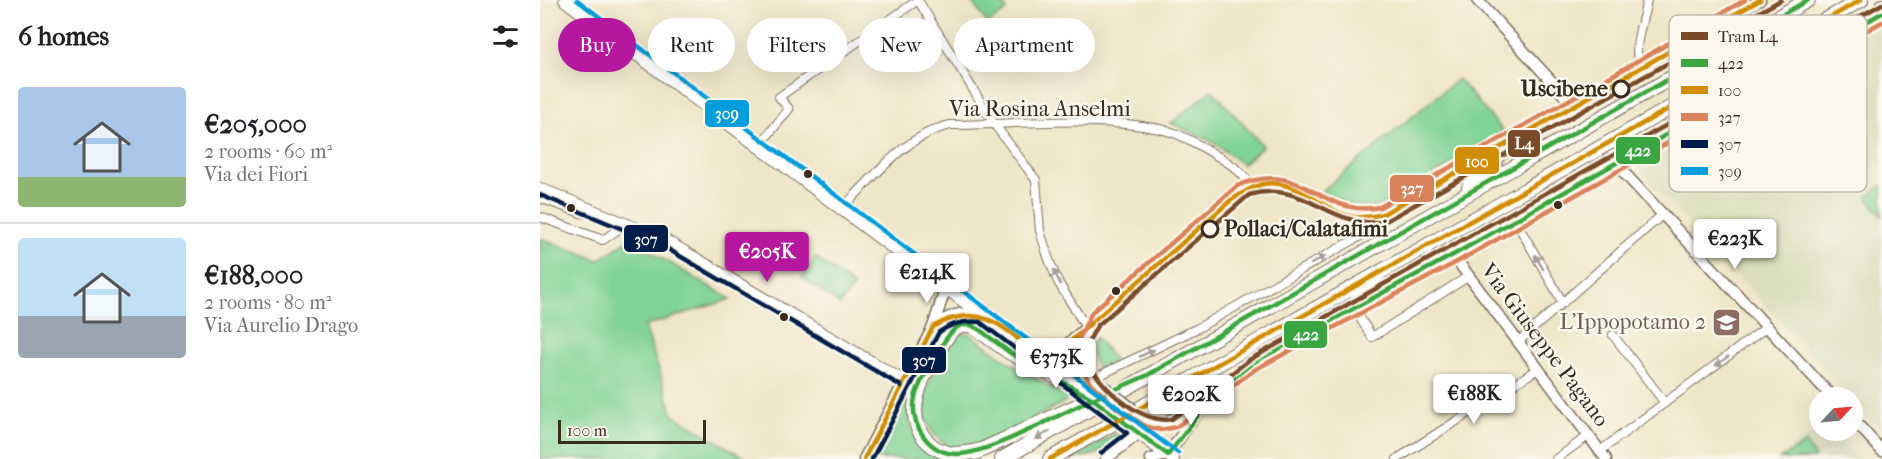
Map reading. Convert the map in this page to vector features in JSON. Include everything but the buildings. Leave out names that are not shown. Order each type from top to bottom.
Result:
[{"type":"main road","points":[[564,0],[1171,457]]},
{"type":"main road","points":[[1782,15],[1808,0]]},
{"type":"main road","points":[[1834,15],[1861,0]]},
{"type":"main road","points":[[1002,459],[1669,79]]},
{"type":"main road","points":[[1050,459],[1123,423],[1343,292],[1669,108]]},
{"type":"main road","points":[[1460,198],[1508,145]]},
{"type":"main road","points":[[1343,292],[1405,282]]},
{"type":"main road","points":[[981,450],[964,454],[949,454],[934,448],[923,437],[916,424],[914,408],[916,393],[952,330],[971,325],[1009,352],[1084,392]]},
{"type":"main road","points":[[964,459],[1148,375]]},
{"type":"street","points":[[759,146],[789,109],[780,97],[918,0],[995,125],[1036,180],[1040,231],[1048,257],[1058,282],[1086,327]]},
{"type":"street","points":[[1477,0],[1575,107]]},
{"type":"street","points":[[1641,69],[1637,60],[1636,47],[1647,0]]},
{"type":"street","points":[[1734,15],[1760,0]]},
{"type":"street","points":[[1046,363],[1230,201],[1251,187],[1268,183],[1280,185],[1306,194],[1342,214],[1366,217],[1392,209],[1669,53]]},
{"type":"street","name":"Via Rosina Anselmi","points":[[841,209],[916,137],[950,124],[1111,123],[1162,129],[1181,136],[1225,160],[1246,177],[1251,187]]},
{"type":"street","points":[[1097,318],[1084,347],[1086,361],[1097,380],[1142,416],[1161,422],[1172,420],[1230,378],[1353,307],[1405,282],[1669,133]]},
{"type":"street","points":[[1616,163],[1823,387]]},
{"type":"street","points":[[540,187],[664,238],[905,380]]},
{"type":"street","points":[[540,198],[581,213],[613,218]]},
{"type":"street","points":[[1518,342],[1663,214]]},
{"type":"street","points":[[540,217],[603,240],[626,224]]},
{"type":"street","points":[[1097,380],[1198,328],[1364,234],[1366,217]]},
{"type":"street","points":[[1515,220],[1563,303]]},
{"type":"street","name":"Via Giuseppe Pagano","points":[[1453,255],[1603,455]]},
{"type":"street","points":[[1353,307],[1372,337],[1469,276]]},
{"type":"street","points":[[864,459],[933,327],[943,296],[941,282]]},
{"type":"street","points":[[933,327],[954,315],[965,312],[983,315]]},
{"type":"street","points":[[1603,455],[1665,403],[1768,326]]},
{"type":"street","points":[[1613,335],[1665,403]]},
{"type":"street","points":[[1397,459],[1538,369]]},
{"type":"street","points":[[1151,459],[1171,457],[1200,409],[1230,378]]},
{"type":"street","points":[[1863,430],[1882,451]]},
{"type":"street","points":[[1106,459],[1139,433]]},
{"type":"street","points":[[1556,459],[1588,436]]},
{"type":"shaded area","points":[[1882,23],[1882,431],[1863,411],[1863,387],[1841,387],[1632,162],[1669,142],[1669,192],[1867,192],[1867,31]]},
{"type":"shaded area","points":[[1809,435],[1809,441],[1842,441],[1856,459],[1777,459]]},
{"type":"green space","points":[[970,0],[1000,0],[1007,10],[996,18],[984,18]]},
{"type":"green space","points":[[1458,79],[1505,133],[1380,206],[1364,207],[1350,204],[1322,191]]},
{"type":"green space","points":[[1212,90],[1263,146],[1243,164],[1212,142],[1171,123]]},
{"type":"green space","points":[[1882,185],[1882,216],[1867,197]]},
{"type":"green space","points":[[540,238],[599,260],[629,239],[731,299],[645,326],[673,415],[747,459],[540,459]]},
{"type":"green space","points":[[816,258],[854,286],[840,305],[802,277]]},
{"type":"green space","points":[[960,333],[970,334],[1012,364],[1070,399],[971,448],[953,448],[945,444],[929,426],[923,401],[943,354]]},
{"type":"green space","points":[[1096,337],[1115,361],[1098,369],[1092,353]]},
{"type":"green space","points":[[1078,345],[1078,357],[1084,374],[1065,358]]},
{"type":"green space","points":[[909,390],[908,412],[913,431],[925,447],[944,459],[875,459]]},
{"type":"green space","points":[[1117,433],[1120,437],[1111,447],[1091,455],[1071,459]]},
{"type":"green space","points":[[1806,443],[1815,458],[1780,459]]},
{"type":"tram line","name":"L4","points":[[1754,15],[1781,0]]},
{"type":"tram line","name":"L4","points":[[1862,15],[1882,4]]},
{"type":"tram line","name":"L4","points":[[1669,63],[1384,222],[1364,222],[1346,218],[1286,193],[1269,192],[1249,195],[1097,326],[1085,348],[1088,360],[1105,386],[1131,408],[1159,419],[1172,419],[1249,360],[1669,124]]},
{"type":"transit line","name":"309","points":[[577,0],[1178,453]]},
{"type":"transit line","name":"327","points":[[1719,15],[1745,0]]},
{"type":"transit line","name":"100","points":[[1734,15],[1760,0]]},
{"type":"transit line","name":"422","points":[[1782,15],[1808,0]]},
{"type":"transit line","name":"100","points":[[1834,15],[1861,0]]},
{"type":"transit line","name":"422","points":[[1867,21],[1882,13]]},
{"type":"transit line","name":"327","points":[[1867,30],[1882,22]]},
{"type":"transit line","name":"327","points":[[1669,43],[1380,207],[1359,208],[1341,205],[1296,183],[1279,179],[1260,179],[1237,186],[1092,312],[1080,336],[1077,357],[1089,382],[1118,409],[1147,427],[1161,430],[1176,427],[1256,369],[1457,262],[1669,142]]},
{"type":"transit line","name":"100","points":[[864,459],[933,327],[951,319],[967,316],[981,317],[1007,330],[1046,363],[1230,201],[1250,189],[1263,184],[1275,183],[1298,190],[1344,214],[1355,217],[1383,214],[1669,52]]},
{"type":"transit line","name":"422","points":[[1093,399],[1148,375],[1669,79]]},
{"type":"transit line","name":"100","points":[[1050,459],[1669,109]]},
{"type":"transit line","name":"422","points":[[1093,399],[1168,455],[1215,393],[1252,363],[1453,255],[1669,133]]},
{"type":"transit line","name":"307","points":[[540,195],[661,245],[901,386]]},
{"type":"transit line","name":"307","points":[[872,459],[939,332],[953,324],[969,321],[980,322],[1127,433],[1101,453]]},
{"type":"transit line","name":"422","points":[[961,325],[971,325],[980,330],[1009,352],[1093,399],[1026,432],[988,447],[958,454],[938,449],[923,436],[918,427],[915,418],[915,397],[921,381],[949,335],[961,325]]},
{"type":"place","name":"Uscibene","points":[[1621,89]]},
{"type":"place","name":"Pollaci/Calatafimi","points":[[1210,229]]},
{"type":"place","name":"L'Ippopotamo 2","points":[[1727,322]]}]
